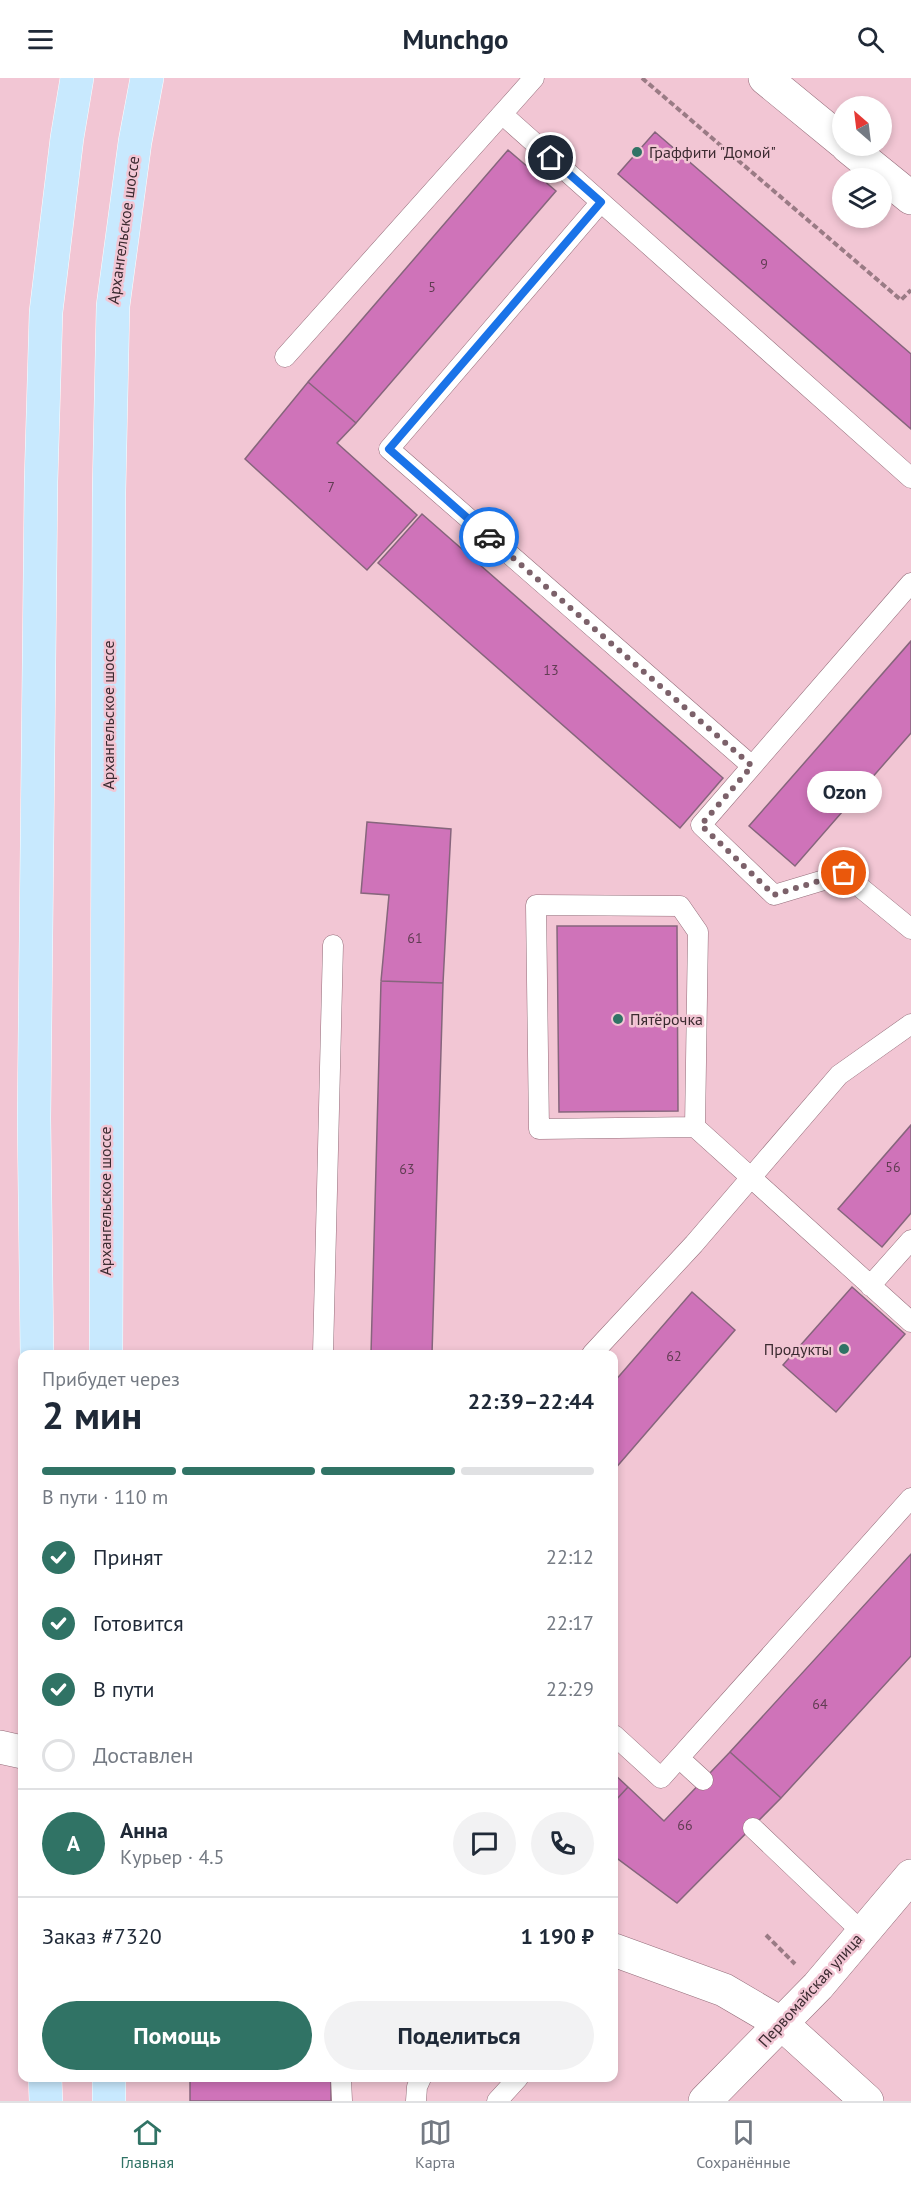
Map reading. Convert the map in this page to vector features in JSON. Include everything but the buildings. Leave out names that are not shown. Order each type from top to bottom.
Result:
[{"type":"main road","points":[[37,1350],[34,1118],[41,471],[46,312],[67,138],[77,78]]},
{"type":"main road","name":"Архангельское шоссе","points":[[106,1350],[109,492],[113,306],[135,142],[147,78]]},
{"type":"main road","points":[[45,2082],[46,2101]]},
{"type":"main road","points":[[109,2082],[109,2101]]},
{"type":"street","points":[[765,78],[832,133]]},
{"type":"street","points":[[859,156],[911,198]]},
{"type":"street","points":[[0,1747],[18,1751]]},
{"type":"street","name":"Первомайская улица","points":[[705,2101],[782,2024],[911,1876]]},
{"type":"street","points":[[618,1951],[724,1990],[782,2024],[862,2100]]},
{"type":"lane","points":[[285,357],[534,78]]},
{"type":"lane","points":[[502,114],[911,478]]},
{"type":"lane","points":[[601,202],[389,449],[752,766]]},
{"type":"lane","points":[[911,582],[701,825],[774,895],[844,873],[911,929]]},
{"type":"lane","points":[[695,1127],[698,932],[680,906],[536,904],[539,1129],[695,1127],[749,1179],[911,1322]]},
{"type":"lane","points":[[323,1350],[333,945]]},
{"type":"lane","points":[[596,1350],[694,1244],[839,1075],[911,1024]]},
{"type":"lane","points":[[870,1286],[911,1240]]},
{"type":"lane","points":[[618,1739],[661,1778],[911,1498]]},
{"type":"lane","points":[[679,1758],[703,1780]]},
{"type":"lane","points":[[753,1828],[862,1932]]},
{"type":"lane","points":[[341,2082],[342,2101]]},
{"type":"lane","points":[[416,2101],[420,2082]]},
{"type":"lane","points":[[497,2101],[514,2082]]},
{"type":"path","points":[[642,78],[901,300],[911,290]]},
{"type":"path","points":[[766,1935],[796,1965]]},
{"type":"way so far","points":[[489,537],[752,766],[701,825],[774,895],[844,873]]},
{"type":"place","name":"Граффити \"Домой\"","points":[[637,152]]},
{"type":"place","name":"Ozon","points":[[844,873]]},
{"type":"place","name":"Пятёрочка","points":[[618,1019]]},
{"type":"place","name":"Продукты","points":[[844,1349]]},
{"type":"route","points":[[489,537],[389,449],[601,202],[551,158]]}]
